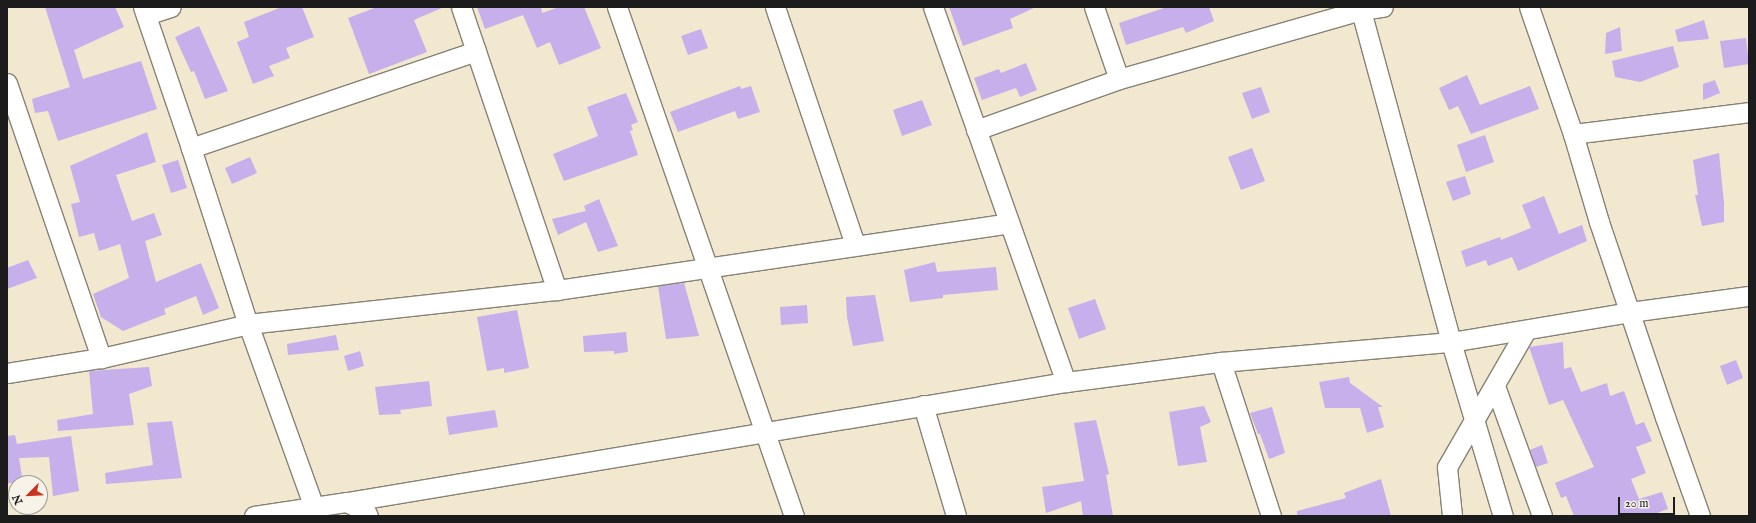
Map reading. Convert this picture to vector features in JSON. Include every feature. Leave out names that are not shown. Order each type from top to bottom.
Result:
[{"type":"street","points":[[171,7],[144,11],[192,148],[248,324],[315,512]]},
{"type":"street","points":[[461,7],[557,290]]},
{"type":"street","points":[[617,7],[794,516]]},
{"type":"street","points":[[775,7],[856,246]]},
{"type":"street","points":[[932,7],[1066,382]]},
{"type":"street","points":[[1094,7],[1119,80]]},
{"type":"street","points":[[976,130],[1119,80],[1360,8],[1383,7]]},
{"type":"street","points":[[1528,7],[1573,134],[1599,222],[1700,516]]},
{"type":"street","points":[[1360,8],[1451,342],[1503,516]]},
{"type":"street","points":[[192,148],[476,51]]},
{"type":"street","points":[[7,83],[101,358]]},
{"type":"street","points":[[1573,134],[1749,112]]},
{"type":"street","points":[[7,373],[101,358],[248,324],[557,290],[1008,222]]},
{"type":"street","points":[[254,516],[315,512],[346,502],[1066,382],[1221,362],[1451,342],[1630,312],[1749,296]]},
{"type":"street","points":[[1452,516],[1447,467],[1526,330]]},
{"type":"street","points":[[1221,362],[1271,516]]},
{"type":"street","points":[[1495,386],[1542,516]]},
{"type":"street","points":[[923,405],[956,516]]},
{"type":"street","points":[[346,502],[366,512],[368,516]]},
{"type":"building","points":[[45,7],[115,7],[124,27],[74,50],[83,79],[141,61],[157,109],[58,141],[48,111],[35,113],[32,99],[70,87]]},
{"type":"building","points":[[282,7],[302,7],[314,37],[286,48],[290,58],[269,66],[274,76],[253,84],[237,42],[249,37],[244,22]]},
{"type":"building","points":[[377,7],[444,7],[414,20],[427,52],[369,74],[348,18]]},
{"type":"building","points":[[477,7],[541,7],[542,13],[559,7],[584,7],[601,48],[559,65],[550,42],[537,48],[523,15],[485,29]]},
{"type":"building","points":[[949,7],[1036,7],[1010,19],[1013,28],[963,46]]},
{"type":"building","points":[[1167,7],[1209,7],[1214,21],[1186,33],[1183,27],[1126,45],[1119,23]]},
{"type":"building","points":[[1704,20],[1709,39],[1678,42],[1675,30]]},
{"type":"building","points":[[199,26],[228,91],[205,99],[194,71],[191,72],[175,37]]},
{"type":"building","points":[[1620,27],[1622,51],[1605,54],[1606,33]]},
{"type":"building","points":[[701,29],[708,48],[688,55],[681,36]]},
{"type":"building","points":[[1746,38],[1749,64],[1724,68],[1720,41]]},
{"type":"building","points":[[1673,46],[1679,67],[1640,82],[1615,77],[1612,61]]},
{"type":"building","points":[[1026,63],[1037,90],[1020,97],[1016,88],[982,100],[974,78],[999,69],[1001,73]]},
{"type":"building","points":[[1467,75],[1480,105],[1530,86],[1539,109],[1471,134],[1458,106],[1449,110],[1439,88]]},
{"type":"building","points":[[1715,80],[1720,93],[1703,100],[1703,84]]},
{"type":"building","points":[[740,86],[741,89],[751,86],[760,112],[738,119],[735,111],[678,132],[670,112]]},
{"type":"building","points":[[1261,87],[1270,112],[1252,119],[1242,93]]},
{"type":"building","points":[[626,93],[638,122],[631,125],[633,130],[630,131],[638,155],[564,181],[553,154],[598,136],[587,107]]},
{"type":"building","points":[[922,100],[932,125],[902,136],[893,110]]},
{"type":"building","points":[[147,132],[156,162],[116,175],[132,221],[154,213],[162,235],[145,241],[156,282],[201,263],[219,308],[203,315],[196,296],[164,309],[166,314],[123,331],[101,317],[93,294],[129,278],[120,244],[99,251],[94,233],[79,237],[71,204],[80,202],[70,166]]},
{"type":"building","points":[[1485,135],[1494,162],[1466,172],[1457,145]]},
{"type":"building","points":[[1252,148],[1265,181],[1241,190],[1228,157]]},
{"type":"building","points":[[1719,153],[1724,203],[1724,222],[1702,226],[1695,195],[1698,195],[1693,160]]},
{"type":"building","points":[[250,157],[257,173],[232,184],[225,168]]},
{"type":"building","points":[[178,160],[187,188],[171,193],[162,165]]},
{"type":"building","points":[[1465,176],[1471,194],[1453,201],[1446,182]]},
{"type":"building","points":[[1544,196],[1559,234],[1582,225],[1587,241],[1518,271],[1512,257],[1488,266],[1486,260],[1466,267],[1461,251],[1500,237],[1501,240],[1531,228],[1522,205]]},
{"type":"building","points":[[599,199],[618,246],[598,252],[586,222],[558,235],[552,219],[586,211],[584,206]]},
{"type":"building","points":[[28,260],[37,278],[7,289],[7,268]]},
{"type":"building","points":[[935,262],[937,272],[996,267],[998,290],[943,295],[943,298],[910,302],[904,270]]},
{"type":"building","points":[[684,283],[699,336],[666,339],[658,286]]},
{"type":"building","points":[[875,295],[884,341],[853,346],[847,317],[846,297]]},
{"type":"building","points":[[1095,299],[1106,329],[1079,339],[1068,308]]},
{"type":"building","points":[[807,305],[808,323],[781,325],[780,307]]},
{"type":"building","points":[[517,310],[529,368],[504,373],[504,368],[487,371],[477,317]]},
{"type":"building","points":[[626,332],[628,352],[614,354],[614,351],[584,352],[583,336]]},
{"type":"building","points":[[336,335],[339,350],[288,355],[287,344]]},
{"type":"building","points":[[1563,342],[1564,369],[1571,367],[1581,392],[1607,383],[1610,396],[1624,391],[1636,425],[1644,422],[1652,441],[1636,447],[1646,473],[1631,479],[1639,499],[1662,492],[1668,509],[1649,516],[1574,516],[1566,496],[1561,498],[1555,483],[1594,467],[1563,400],[1549,405],[1529,347]]},
{"type":"building","points":[[360,351],[364,366],[348,371],[344,356]]},
{"type":"building","points":[[1736,360],[1743,378],[1727,385],[1720,366]]},
{"type":"building","points":[[149,367],[152,386],[129,394],[134,425],[58,431],[57,420],[93,414],[89,371]]},
{"type":"building","points":[[1349,377],[1350,383],[1383,407],[1378,407],[1384,427],[1367,433],[1360,408],[1325,408],[1319,382]]},
{"type":"building","points":[[429,381],[432,406],[400,410],[401,414],[379,415],[375,387]]},
{"type":"building","points":[[1204,406],[1211,422],[1200,427],[1207,462],[1178,466],[1169,412]]},
{"type":"building","points":[[1272,407],[1285,453],[1269,459],[1260,434],[1258,434],[1250,413]]},
{"type":"building","points":[[495,410],[498,427],[449,435],[446,417]]},
{"type":"building","points":[[1096,420],[1109,474],[1106,475],[1113,516],[1083,516],[1081,501],[1046,513],[1042,487],[1084,481],[1074,423]]},
{"type":"building","points":[[172,421],[182,478],[106,484],[105,473],[153,465],[147,423]]},
{"type":"building","points":[[15,435],[17,444],[71,436],[79,491],[53,496],[49,457],[19,458],[22,475],[8,475],[7,483],[7,436]]},
{"type":"building","points":[[1542,445],[1548,463],[1536,467],[1530,450]]},
{"type":"building","points":[[1381,479],[1391,516],[1297,516],[1297,511],[1346,498],[1344,493]]}]
